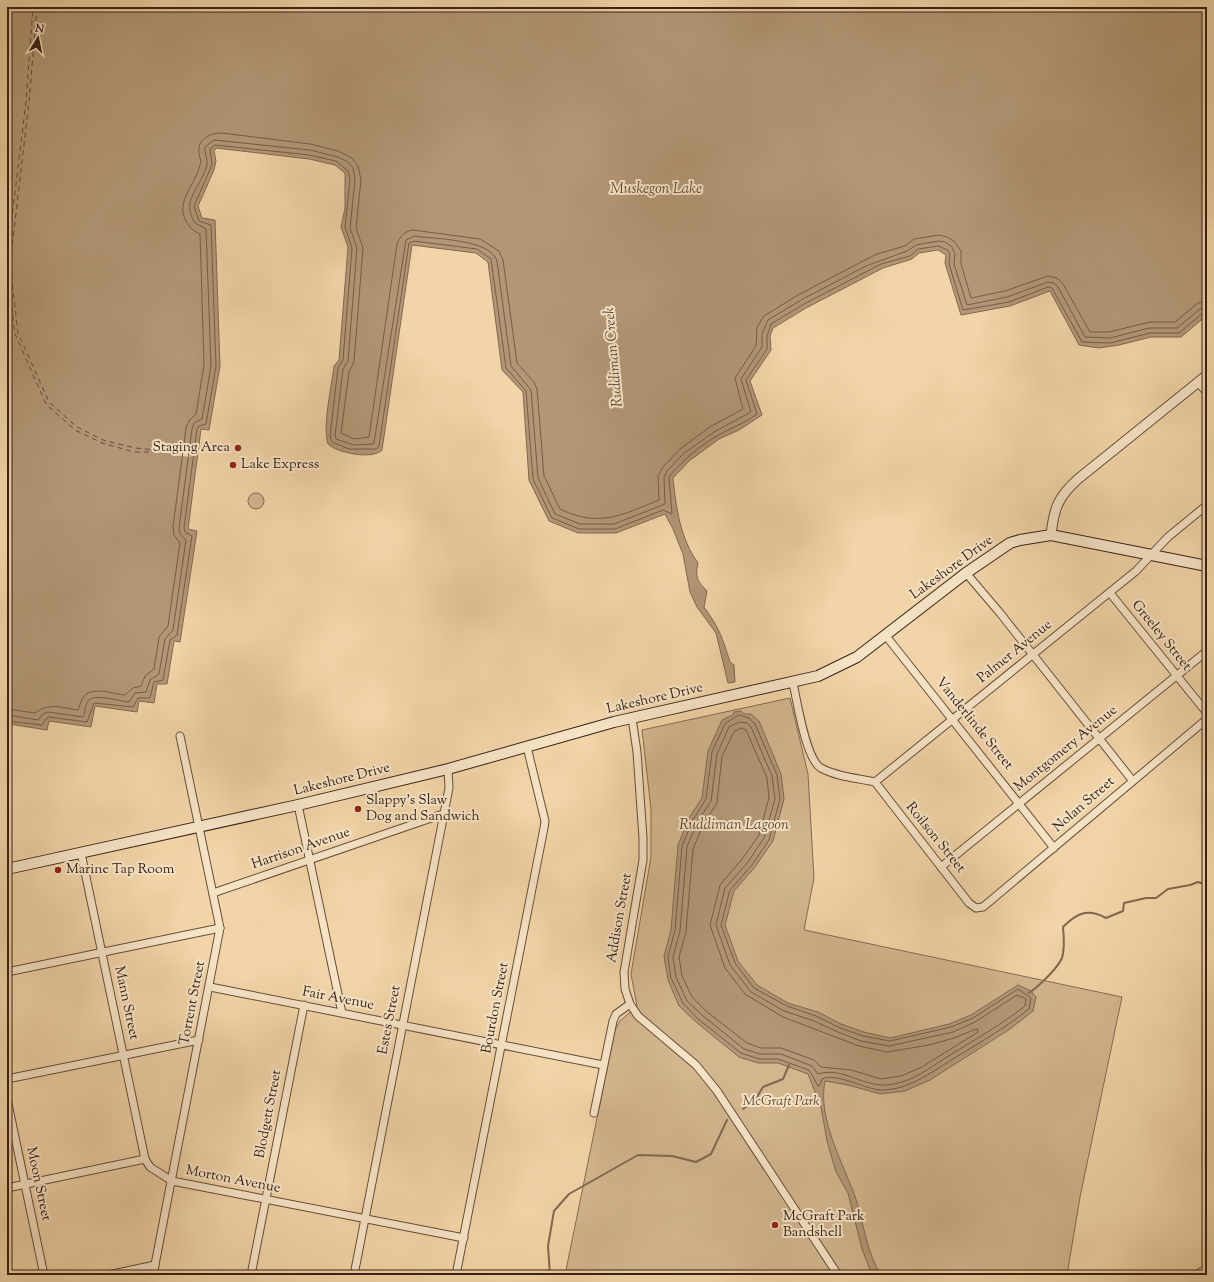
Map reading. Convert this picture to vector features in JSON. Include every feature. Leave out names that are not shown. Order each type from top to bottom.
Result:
[{"type":"main road","name":"Lakeshore Drive","points":[[7,869],[200,828],[298,805],[448,769],[632,718],[818,676],[838,667],[886,636],[966,573],[1010,543],[1035,536],[1051,535],[1207,566]]},
{"type":"street","points":[[1051,535],[1057,502],[1063,493],[1078,479],[1207,375]]},
{"type":"street","points":[[1198,382],[1207,393]]},
{"type":"street","name":"Palmer Avenue","points":[[875,782],[1110,593],[1168,537],[1207,505]]},
{"type":"street","points":[[966,573],[1000,613],[1132,780]]},
{"type":"street","name":"Greeley Street","points":[[1110,593],[1207,713]]},
{"type":"street","name":"Vanderlinde Street","points":[[886,636],[953,718],[1054,848]]},
{"type":"street","name":"Montgomery Avenue","points":[[941,867],[1207,651]]},
{"type":"street","points":[[793,682],[812,759],[820,768],[824,770],[875,782]]},
{"type":"street","name":"Addison Street","points":[[630,1004],[625,989],[624,972],[640,886],[643,845],[637,752],[632,718]]},
{"type":"street","name":"Nolan Street","points":[[976,908],[984,907],[1132,780],[1207,719]]},
{"type":"street","name":"Torrent Street","points":[[153,1275],[210,987],[220,928],[214,893],[180,736]]},
{"type":"street","name":"Bourdon Street","points":[[456,1275],[544,828],[544,821],[527,747]]},
{"type":"street","name":"Estes Street","points":[[354,1275],[449,784],[448,769]]},
{"type":"street","name":"Roilson Street","points":[[875,782],[969,903],[976,908]]},
{"type":"street","points":[[298,805],[342,1013]]},
{"type":"street","name":"Harrison Avenue","points":[[214,893],[443,814]]},
{"type":"street","name":"Mann Street","points":[[81,853],[145,1158]]},
{"type":"street","points":[[7,972],[220,928]]},
{"type":"street","name":"Fair Avenue","points":[[210,987],[603,1065]]},
{"type":"street","points":[[594,1113],[614,1017],[630,1004],[647,1025],[696,1065],[717,1090],[838,1275]]},
{"type":"street","name":"Blodgett Street","points":[[251,1275],[304,1005]]},
{"type":"street","points":[[7,1080],[199,1040]]},
{"type":"street","name":"Moon Street","points":[[7,1099],[44,1275]]},
{"type":"street","points":[[7,1188],[145,1158]]},
{"type":"street","name":"Morton Avenue","points":[[145,1158],[150,1167],[172,1181],[464,1238]]},
{"type":"street","points":[[108,1275],[155,1265]]},
{"type":"street","points":[[1196,1275],[1207,1268]]},
{"type":"green space","points":[[253,493],[259,493],[264,498],[262,507],[259,509],[253,509],[248,504],[248,498]]},
{"type":"green space","name":"McGraft Park","points":[[790,698],[808,774],[814,878],[804,930],[1122,997],[1080,1197],[1067,1275],[565,1275],[615,1030],[620,1021],[637,1006],[631,974],[651,857],[651,809],[642,730]]},
{"type":"water","name":"Muskegon Lake","points":[[7,7],[1207,7],[1207,315],[1181,337],[1151,337],[1119,345],[1099,348],[1079,345],[1050,291],[1010,306],[961,315],[945,263],[946,255],[938,250],[919,253],[912,259],[883,268],[806,308],[773,328],[770,336],[771,350],[750,381],[762,415],[739,430],[719,439],[689,461],[673,478],[677,511],[683,533],[698,563],[698,578],[707,591],[704,607],[717,627],[730,662],[734,665],[735,682],[728,683],[716,633],[697,607],[690,592],[683,554],[665,514],[616,533],[578,533],[549,521],[529,480],[523,392],[502,370],[488,262],[476,253],[412,245],[382,450],[371,455],[363,455],[339,450],[328,444],[326,427],[328,405],[334,366],[339,360],[348,247],[341,227],[345,208],[345,173],[335,165],[309,159],[216,148],[214,151],[216,161],[214,170],[198,206],[202,218],[215,220],[220,366],[209,430],[201,429],[188,529],[197,531],[180,642],[174,641],[167,684],[157,684],[154,703],[139,701],[137,712],[95,706],[91,727],[49,721],[47,730],[9,724],[7,732]]},
{"type":"water","name":"Ruddiman Lagoon","points":[[741,711],[744,714],[751,714],[759,721],[781,774],[784,799],[773,841],[755,867],[734,891],[725,925],[738,961],[757,985],[788,1003],[818,1012],[841,1024],[864,1032],[890,1038],[949,1024],[971,1015],[1018,985],[1031,991],[1036,997],[1033,1011],[1010,1029],[930,1080],[905,1091],[880,1094],[848,1085],[825,1081],[824,1096],[828,1127],[857,1202],[872,1258],[881,1275],[872,1275],[862,1249],[848,1193],[836,1172],[827,1141],[821,1107],[808,1074],[778,1063],[758,1063],[739,1057],[679,1006],[668,980],[664,956],[671,930],[678,845],[689,818],[702,798],[708,751],[722,720],[733,715],[734,712]]},
{"type":"pier","points":[[175,450],[191,452],[190,457],[174,455]]},
{"type":"waterway","points":[[1029,993],[1038,986],[1060,962],[1064,950],[1063,927],[1073,918],[1078,915],[1088,913],[1093,913],[1106,918],[1123,911],[1124,903],[1146,898],[1156,898],[1168,889],[1198,882],[1207,885]]},
{"type":"waterway","points":[[743,1109],[755,1100],[763,1087],[783,1079],[789,1065]]},
{"type":"waterway","points":[[550,1275],[548,1246],[554,1211],[569,1194],[638,1155],[672,1156],[696,1162],[711,1154],[727,1120]]},
{"type":"ferry route","points":[[7,258],[26,102],[33,7]]},
{"type":"ferry route","points":[[37,7],[29,102],[10,264],[18,333],[49,402],[77,427],[103,440],[135,448],[175,452]]},
{"type":"ferry route","points":[[7,271],[15,334],[46,404],[75,430],[102,443],[134,452],[166,452]]},
{"type":"place","name":"Staging Area","points":[[238,448]]},
{"type":"place","name":"Lake Express","points":[[233,465]]},
{"type":"place","name":"Slappy’s Slaw Dog and Sandwich","points":[[358,809]]},
{"type":"place","name":"Marine Tap Room","points":[[58,870]]},
{"type":"place","name":"McGraft Park Bandshell","points":[[775,1225]]},
{"type":"water label","name":"Ruddiman Creek","points":[[614,357]]}]
